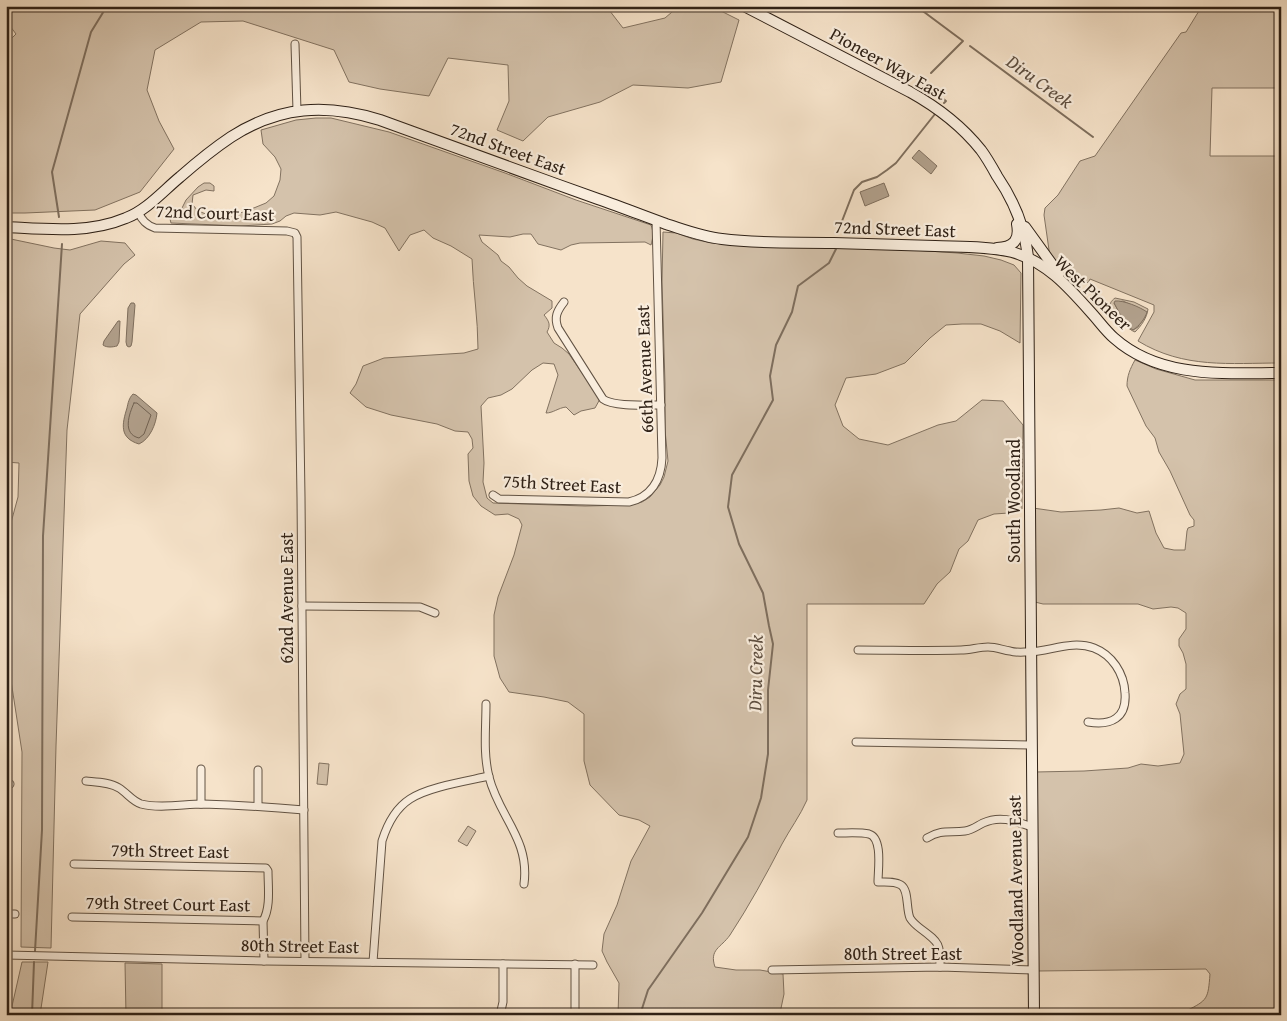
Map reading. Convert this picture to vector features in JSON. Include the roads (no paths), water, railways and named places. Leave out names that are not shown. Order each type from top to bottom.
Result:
[{"type":"main road","name":"Pioneer Way East","points":[[744,6],[932,104],[959,127],[982,151],[1014,205],[1027,242],[1028,258]]},
{"type":"main road","name":"72nd Street East","points":[[6,227],[89,229],[113,223],[138,212],[230,137],[275,116],[315,109],[366,116],[708,237],[733,241],[985,248],[1009,252],[1028,258]]},
{"type":"main road","points":[[985,248],[1008,246],[1016,240],[1018,230],[1014,205]]},
{"type":"main road","points":[[1020,220],[1066,285]]},
{"type":"main road","name":"West Pioneer","points":[[1028,258],[1054,274],[1066,285],[1113,337],[1134,352],[1152,361],[1201,372],[1281,373]]},
{"type":"main road","name":"South Woodland","points":[[1028,258],[1032,745]]},
{"type":"main road","name":"Woodland Avenue East","points":[[1032,745],[1034,1015]]},
{"type":"street","points":[[294,44],[297,111]]},
{"type":"street","name":"72nd Court East","points":[[138,212],[146,224],[155,228],[287,230],[296,234]]},
{"type":"street","name":"66th Avenue East","points":[[629,502],[639,499],[656,484],[662,458],[656,220]]},
{"type":"street","name":"62nd Avenue East","points":[[296,234],[298,247],[302,606],[304,961]]},
{"type":"street","points":[[564,302],[557,312],[556,322],[558,328],[604,399],[607,402],[617,404],[661,405]]},
{"type":"street","name":"75th Street East","points":[[493,495],[499,499],[629,502]]},
{"type":"street","points":[[302,606],[420,607],[435,613]]},
{"type":"street","points":[[858,650],[962,650],[990,647],[1012,652],[1032,652],[1080,645],[1094,648],[1109,657],[1122,677],[1125,700],[1118,717],[1109,722],[1088,722]]},
{"type":"street","points":[[486,704],[486,746],[489,776],[496,797],[521,848],[525,871],[524,884]]},
{"type":"street","points":[[856,742],[1032,745]]},
{"type":"street","points":[[201,770],[201,804]]},
{"type":"street","points":[[258,770],[258,806]]},
{"type":"street","points":[[373,962],[382,841],[389,824],[399,808],[414,796],[433,789],[489,776]]},
{"type":"street","points":[[86,781],[114,785],[141,804],[258,806],[304,810]]},
{"type":"street","points":[[927,838],[938,832],[969,830],[989,820],[998,818],[1013,820],[1032,827]]},
{"type":"street","points":[[838,832],[868,834],[876,839],[878,848],[878,882],[892,882],[903,887],[906,892],[911,920],[939,945],[940,967]]},
{"type":"street","name":"79th Street East","points":[[74,864],[266,868],[268,871],[268,907],[263,921]]},
{"type":"street","points":[[6,914],[15,914]]},
{"type":"street","name":"79th Street Court East","points":[[72,917],[263,921]]},
{"type":"street","points":[[263,921],[264,961]]},
{"type":"street","name":"80th Street East","points":[[6,955],[264,961],[593,965]]},
{"type":"street","points":[[500,1015],[503,1002],[503,964]]},
{"type":"street","points":[[575,964],[575,1015]]},
{"type":"street","name":"80th Street East","points":[[772,970],[940,967],[1034,970]]},
{"type":"water","points":[[919,150],[937,166],[931,174],[912,158]]},
{"type":"water","points":[[884,183],[889,196],[865,206],[860,192]]},
{"type":"water","points":[[1115,301],[1131,304],[1147,312],[1142,322],[1133,330],[1126,325],[1114,303]]},
{"type":"water","points":[[131,303],[135,305],[132,342],[129,347],[126,342],[128,308]]},
{"type":"water","points":[[118,321],[120,321],[119,342],[117,346],[103,345],[104,341]]},
{"type":"water","points":[[133,394],[157,413],[152,431],[139,444],[128,438],[123,425],[129,401]]},
{"type":"waterway","points":[[59,217],[52,172],[91,32],[107,6]]},
{"type":"waterway","name":"Diru Creek","points":[[916,6],[963,41],[931,73]]},
{"type":"waterway","name":"Diru Creek","points":[[970,46],[1093,137]]},
{"type":"waterway","name":"Diru Creek","points":[[929,88],[946,101],[944,103]]},
{"type":"waterway","name":"Diru Creek","points":[[837,234],[854,190],[862,182],[877,177],[896,163],[935,114]]},
{"type":"waterway","points":[[35,951],[42,830],[43,536],[62,244]]},
{"type":"waterway","name":"Diru Creek","points":[[640,1015],[648,990],[702,913],[748,837],[761,798],[768,754],[768,690],[773,644],[763,593],[739,544],[728,507],[732,475],[773,400],[770,376],[776,345],[792,312],[798,286],[829,263],[836,249]]},
{"type":"waterway","points":[[32,1015],[34,962]]}]
